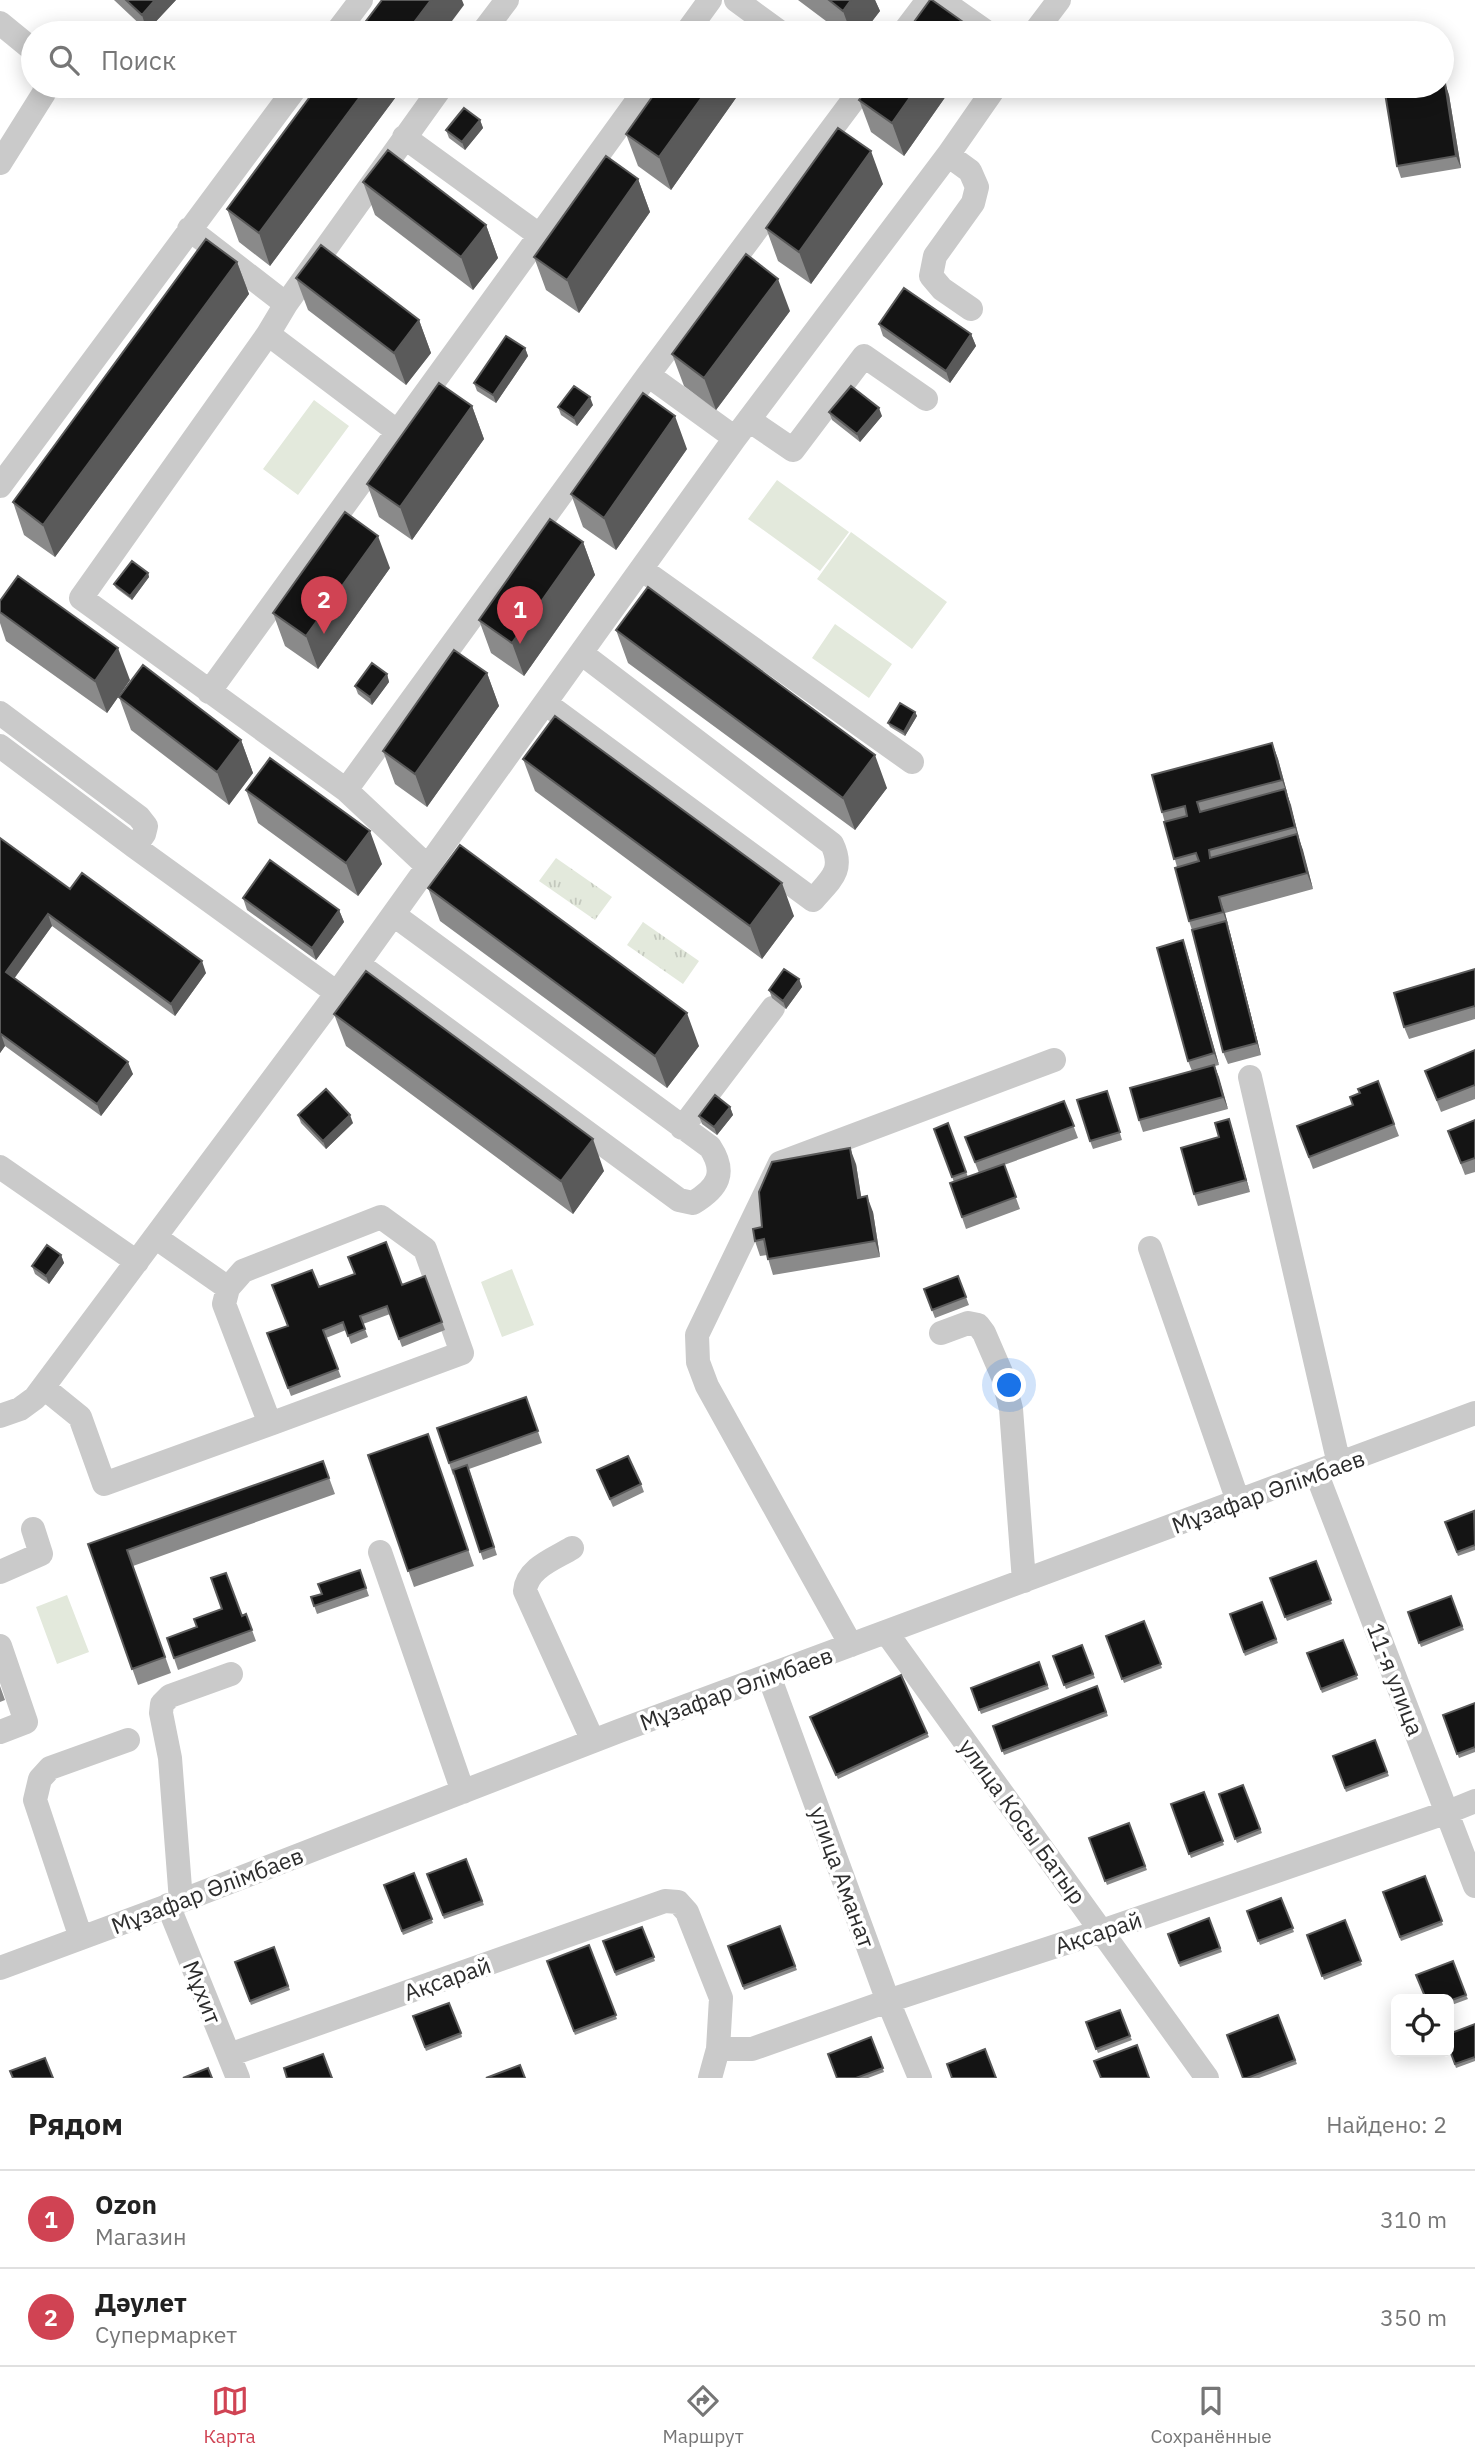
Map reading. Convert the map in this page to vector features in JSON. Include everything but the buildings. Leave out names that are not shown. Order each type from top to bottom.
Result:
[{"type":"street","points":[[345,21],[361,0]]},
{"type":"street","points":[[491,21],[507,0]]},
{"type":"street","points":[[695,21],[710,0]]},
{"type":"street","points":[[736,0],[765,21]]},
{"type":"street","points":[[912,21],[928,0]]},
{"type":"street","points":[[941,0],[971,21]]},
{"type":"street","points":[[1043,21],[1059,0]]},
{"type":"street","points":[[0,23],[21,40]]},
{"type":"street","points":[[0,163],[41,98]]},
{"type":"street","points":[[0,486],[288,98]]},
{"type":"street","points":[[427,866],[346,790],[81,598],[433,98]]},
{"type":"street","points":[[209,692],[639,98]]},
{"type":"street","points":[[346,790],[851,98]]},
{"type":"street","points":[[0,1416],[35,1398],[137,1262],[394,915],[742,429],[948,155],[988,98]]},
{"type":"street","points":[[404,137],[539,235]]},
{"type":"street","points":[[948,155],[970,172],[977,187],[973,203],[935,257],[931,276],[942,289],[971,309]]},
{"type":"street","points":[[189,229],[286,304]]},
{"type":"street","points":[[268,334],[398,432]]},
{"type":"street","points":[[648,375],[742,429],[793,450],[864,356],[926,399]]},
{"type":"street","points":[[641,569],[912,762]]},
{"type":"street","points":[[545,703],[813,900],[837,871],[838,857],[832,844],[581,653]]},
{"type":"street","points":[[0,713],[139,817],[146,826],[135,847]]},
{"type":"street","points":[[0,746],[337,993]]},
{"type":"street","points":[[358,964],[680,1200],[693,1203],[705,1196],[719,1176],[719,1161],[710,1147],[394,915]]},
{"type":"street","points":[[682,1128],[773,1008]]},
{"type":"street","points":[[851,1646],[707,1386],[698,1362],[697,1335],[780,1163],[1054,1060]]},
{"type":"street","points":[[1250,1077],[1339,1465]]},
{"type":"street","points":[[0,1167],[137,1262]]},
{"type":"street","points":[[43,1387],[80,1417],[104,1484],[270,1424],[462,1353],[425,1249],[381,1217],[243,1271],[228,1288],[224,1304],[270,1424]]},
{"type":"street","points":[[155,1237],[228,1288]]},
{"type":"street","points":[[1150,1248],[1238,1501]]},
{"type":"street","points":[[941,1334],[968,1323],[978,1325],[1003,1377],[1011,1409],[1024,1581]]},
{"type":"street","name":"Мұзафар Әлімбаев","points":[[0,1968],[593,1741],[1475,1413]]},
{"type":"street","name":"11-я улица","points":[[1315,1472],[1475,1886]]},
{"type":"street","points":[[0,1572],[41,1555],[33,1529]]},
{"type":"street","points":[[572,1548],[532,1572],[526,1581],[525,1591],[593,1741]]},
{"type":"street","points":[[380,1552],[464,1792]]},
{"type":"street","name":"улица Косы Батыр","points":[[886,1632],[1207,2078]]},
{"type":"street","points":[[0,1646],[26,1721],[0,1731]]},
{"type":"street","name":"Мұхит","points":[[231,1674],[170,1696],[162,1704],[161,1713],[170,1758],[175,1903],[239,2078]]},
{"type":"street","name":"улица Аманат","points":[[769,1676],[888,2001],[920,2078]]},
{"type":"street","points":[[81,1938],[35,1800],[40,1779],[50,1768],[128,1740]]},
{"type":"street","name":"Ақсарай","points":[[229,2055],[665,1901],[678,1902],[687,1912],[721,1998],[718,2049],[752,2049],[1475,1801]]},
{"type":"street","points":[[710,2078],[718,2049]]},
{"type":"green space","points":[[314,400],[349,426],[298,495],[263,469]]},
{"type":"green space","points":[[777,480],[849,532],[820,571],[748,519]]},
{"type":"green space","points":[[851,532],[947,602],[912,649],[817,579]]},
{"type":"green space","points":[[835,624],[892,664],[869,698],[812,658]]},
{"type":"green space","points":[[556,858],[612,897],[595,920],[539,881]]},
{"type":"green space","points":[[643,922],[699,961],[683,984],[627,945]]},
{"type":"green space","points":[[512,1269],[534,1325],[502,1337],[481,1282]]},
{"type":"green space","points":[[67,1595],[89,1652],[57,1664],[36,1607]]},
{"type":"place","name":"Дәулет","points":[[324,634]]},
{"type":"place","name":"Ozon","points":[[520,644]]}]
